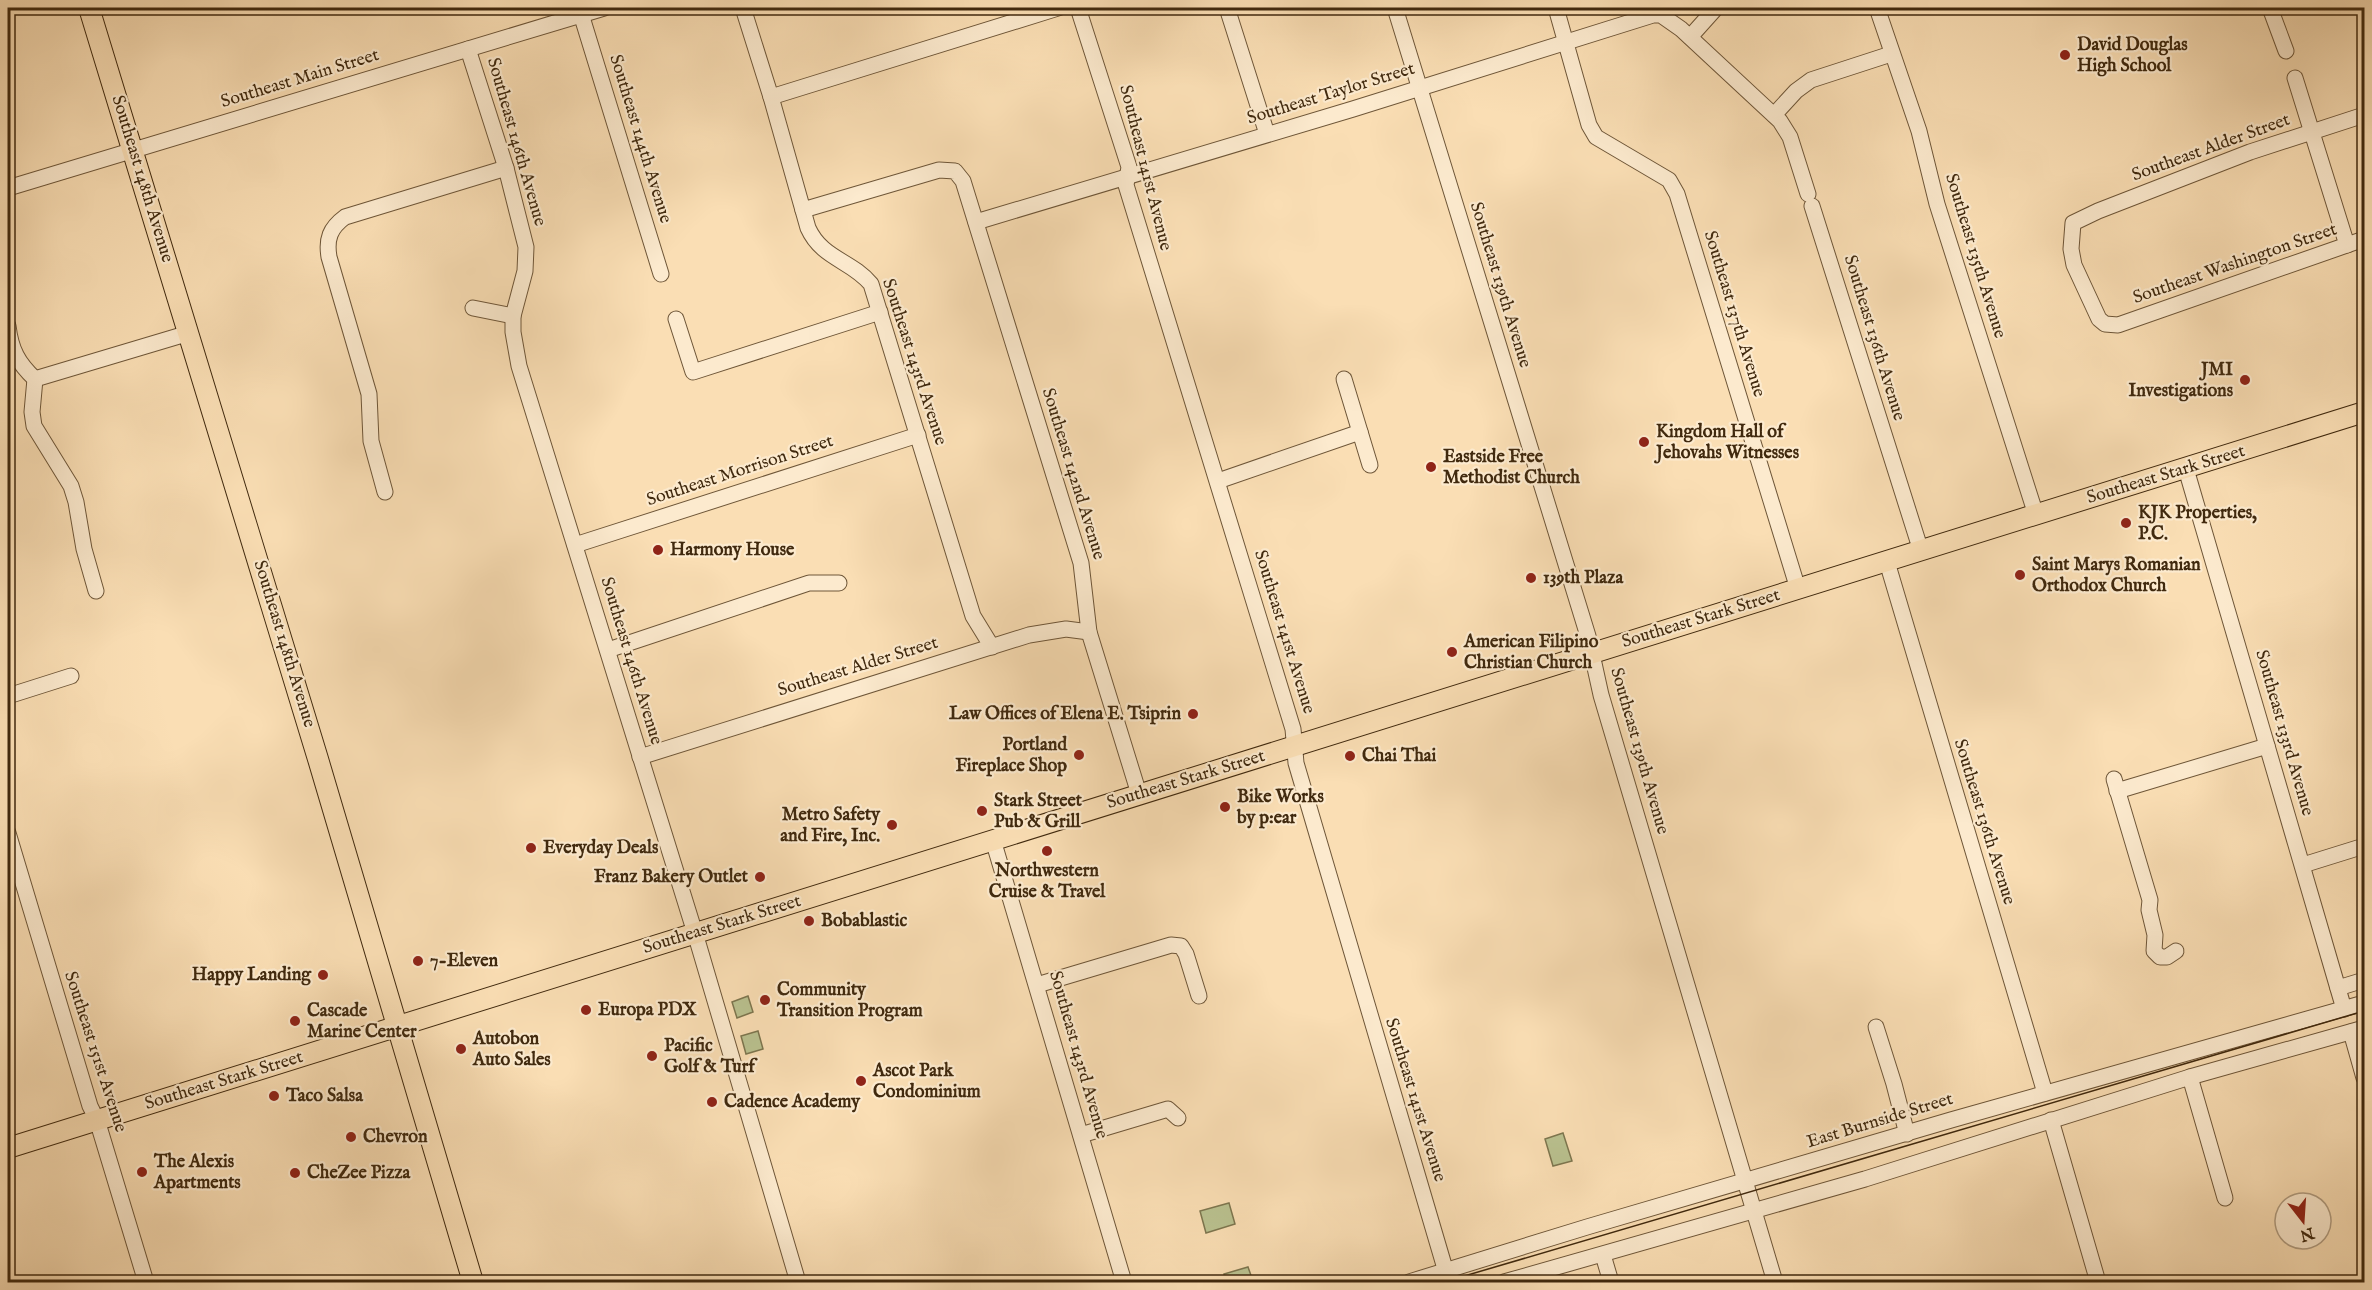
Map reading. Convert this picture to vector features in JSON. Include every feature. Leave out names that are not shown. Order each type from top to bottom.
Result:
[{"type":"main road","name":"Southeast 148th Avenue","points":[[89,8],[189,333],[472,1282]]},
{"type":"main road","name":"Southeast Stark Street","points":[[8,1149],[2364,412]]},
{"type":"street","name":"Southeast Main Street","points":[[8,188],[604,8]]},
{"type":"street","name":"Southeast 143rd Avenue","points":[[743,8],[814,240],[833,257],[862,274],[871,284],[973,616],[992,646]]},
{"type":"street","points":[[771,97],[1058,8]]},
{"type":"street","name":"Southeast 141st Avenue","points":[[1078,8],[1129,167],[1126,185],[1293,729],[1296,763],[1446,1272]]},
{"type":"street","points":[[1227,8],[1267,134]]},
{"type":"street","name":"Southeast 139th Avenue","points":[[1395,8],[1588,636],[1601,694],[1775,1282]]},
{"type":"street","points":[[1556,8],[1566,42]]},
{"type":"street","points":[[1690,37],[1716,8]]},
{"type":"street","name":"Southeast 135th Avenue","points":[[1876,8],[1919,131],[1936,204],[2036,515]]},
{"type":"street","points":[[2270,8],[2286,51]]},
{"type":"street","name":"Southeast 144th Avenue","points":[[581,15],[662,274]]},
{"type":"street","name":"Southeast Taylor Street","points":[[976,222],[1653,15],[1661,15],[1669,19],[1690,37]]},
{"type":"street","name":"Southeast 136th Avenue","points":[[1690,37],[1774,115],[1790,137],[1921,551]]},
{"type":"street","name":"Southeast 137th Avenue","points":[[1566,42],[1589,125],[1596,137],[1669,180],[1677,194],[1798,589]]},
{"type":"street","name":"Southeast 146th Avenue","points":[[468,49],[506,168],[526,247],[522,284],[513,316],[513,332],[519,366],[695,933],[798,1282]]},
{"type":"street","points":[[1774,115],[1796,91],[1811,80],[1891,54]]},
{"type":"street","points":[[2295,78],[2347,245]]},
{"type":"street","name":"Southeast Alder Street","points":[[2118,325],[2105,324],[2099,319],[2074,265],[2071,249],[2073,223],[2144,193],[2312,131],[2364,115]]},
{"type":"street","points":[[385,492],[371,441],[369,394],[329,257],[327,246],[329,235],[334,225],[345,217],[506,168]]},
{"type":"street","name":"Southeast 142nd Avenue","points":[[803,210],[939,170],[954,171],[963,181],[1081,563],[1089,632],[1139,794]]},
{"type":"street","name":"Southeast Washington Street","points":[[2118,325],[2364,239]]},
{"type":"street","points":[[473,308],[513,316]]},
{"type":"street","points":[[676,319],[693,372],[880,312]]},
{"type":"street","points":[[8,326],[10,345],[15,357],[36,379]]},
{"type":"street","points":[[36,379],[189,333]]},
{"type":"street","points":[[36,379],[32,412],[34,426],[71,486],[84,549],[96,591]]},
{"type":"street","points":[[1344,379],[1370,465]]},
{"type":"street","points":[[1218,481],[1360,432]]},
{"type":"street","name":"Southeast Morrison Street","points":[[575,545],[918,435]]},
{"type":"street","name":"Southeast 133rd Avenue","points":[[2186,469],[2344,1008]]},
{"type":"street","name":"Southeast 136th Avenue","points":[[1887,562],[2044,1093]]},
{"type":"street","points":[[608,650],[809,583],[839,583]]},
{"type":"street","name":"Southeast Alder Street","points":[[640,757],[1048,630],[1066,629],[1089,632]]},
{"type":"street","points":[[8,696],[71,676]]},
{"type":"street","points":[[2176,951],[2167,957],[2160,957],[2154,951],[2155,935],[2149,910],[2150,900],[2115,785],[2267,747]]},
{"type":"street","name":"Southeast 151st Avenue","points":[[8,833],[90,1106],[97,1120],[146,1282]]},
{"type":"street","name":"Southeast 143rd Avenue","points":[[993,840],[1124,1282]]},
{"type":"street","points":[[2303,865],[2364,846]]},
{"type":"street","points":[[1037,984],[1171,945],[1181,946],[1186,954],[1199,996]]},
{"type":"street","points":[[2338,988],[2364,980]]},
{"type":"street","name":"East Burnside Street","points":[[1504,1282],[1603,1255],[1907,1134],[2364,1002]]},
{"type":"street","points":[[1876,1028],[1907,1134]]},
{"type":"street","points":[[2358,1030],[2364,1078]]},
{"type":"street","name":"East Burnside Street","points":[[1409,1282],[1587,1227],[1919,1162],[2190,1077],[2358,1030]]},
{"type":"street","points":[[2190,1077],[2225,1198]]},
{"type":"street","points":[[1081,1136],[1168,1109],[1178,1118]]},
{"type":"street","points":[[2051,1120],[2098,1282]]},
{"type":"street","points":[[1603,1255],[1611,1282]]},
{"type":"green space","points":[[748,996],[753,1012],[737,1018],[732,1002]]},
{"type":"green space","points":[[758,1031],[763,1049],[746,1054],[741,1036]]},
{"type":"green space","points":[[1563,1133],[1572,1161],[1553,1166],[1545,1139]]},
{"type":"green space","points":[[1229,1203],[1235,1224],[1206,1233],[1200,1211]]},
{"type":"green space","points":[[1248,1267],[1253,1281],[1226,1282],[1224,1274]]},
{"type":"tram line","points":[[1444,1282],[2364,1011]]},
{"type":"place","name":"David Douglas High School","points":[[2065,55]]},
{"type":"place","name":"JMI Investigations","points":[[2245,380]]},
{"type":"place","name":"Kingdom Hall of Jehovahs Witnesses","points":[[1644,442]]},
{"type":"place","name":"Eastside Free Methodist Church","points":[[1431,467]]},
{"type":"place","name":"KJK Properties, P.C.","points":[[2126,523]]},
{"type":"place","name":"Harmony House","points":[[658,550]]},
{"type":"place","name":"Saint Marys Romanian Orthodox Church","points":[[2020,575]]},
{"type":"place","name":"139th Plaza","points":[[1531,578]]},
{"type":"place","name":"American Filipino Christian Church","points":[[1452,652]]},
{"type":"place","name":"Law Offices of Elena E. Tsiprin","points":[[1193,714]]},
{"type":"place","name":"Portland Fireplace Shop","points":[[1079,755]]},
{"type":"place","name":"Chai Thai","points":[[1350,756]]},
{"type":"place","name":"Bike Works by p:ear","points":[[1225,807]]},
{"type":"place","name":"Stark Street Pub & Grill","points":[[982,811]]},
{"type":"place","name":"Metro Safety and Fire, Inc.","points":[[892,825]]},
{"type":"place","name":"Everyday Deals","points":[[531,848]]},
{"type":"place","name":"Northwestern Cruise & Travel","points":[[1047,851]]},
{"type":"place","name":"Franz Bakery Outlet","points":[[760,877]]},
{"type":"place","name":"Bobablastic","points":[[809,921]]},
{"type":"place","name":"7-Eleven","points":[[418,961]]},
{"type":"place","name":"Happy Landing","points":[[323,975]]},
{"type":"place","name":"Community Transition Program","points":[[765,1000]]},
{"type":"place","name":"Europa PDX","points":[[586,1010]]},
{"type":"place","name":"Cascade Marine Center","points":[[295,1021]]},
{"type":"place","name":"Autobon Auto Sales","points":[[461,1049]]},
{"type":"place","name":"Pacific Golf & Turf","points":[[652,1056]]},
{"type":"place","name":"Ascot Park Condominium","points":[[861,1081]]},
{"type":"place","name":"Taco Salsa","points":[[274,1096]]},
{"type":"place","name":"Cadence Academy","points":[[712,1102]]},
{"type":"place","name":"Chevron","points":[[351,1137]]},
{"type":"place","name":"The Alexis Apartments","points":[[142,1172]]},
{"type":"place","name":"CheZee Pizza","points":[[295,1173]]}]
